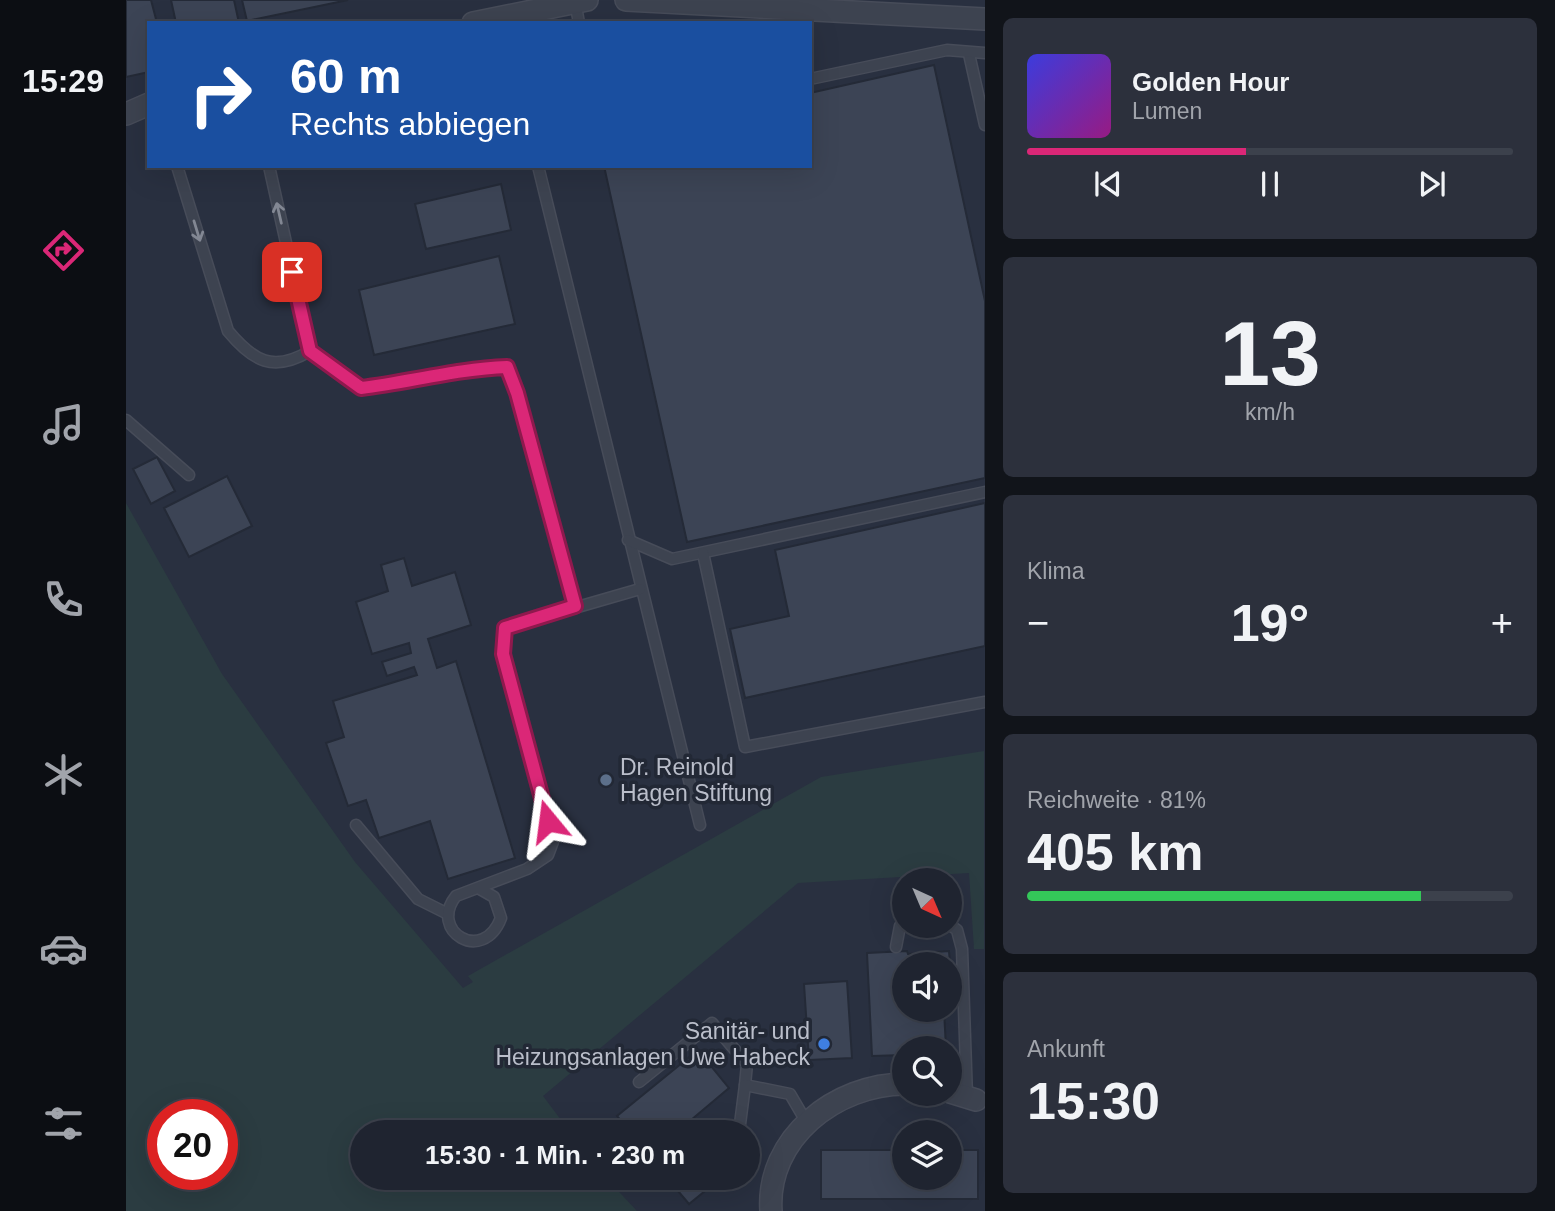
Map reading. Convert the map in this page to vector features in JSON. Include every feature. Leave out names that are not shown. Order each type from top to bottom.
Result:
[{"type":"street","points":[[482,21],[575,0],[587,0]]},
{"type":"street","points":[[626,0],[985,19]]},
{"type":"street","points":[[126,114],[147,105]]},
{"type":"street","points":[[771,1211],[770,1191],[779,1158],[807,1123],[840,1098],[883,1084],[892,1084]]},
{"type":"lane","points":[[575,0],[579,21]]},
{"type":"lane","points":[[812,79],[947,50],[969,54],[985,53]]},
{"type":"lane","points":[[969,54],[985,125]]},
{"type":"lane","points":[[178,168],[228,331],[245,351],[267,362],[284,363],[310,351]]},
{"type":"lane","points":[[269,168],[310,351],[361,388],[408,382],[463,369],[507,367],[517,393],[575,606]]},
{"type":"lane","points":[[538,168],[700,825]]},
{"type":"lane","points":[[126,420],[189,475]]},
{"type":"lane","points":[[628,540],[672,559],[985,492]]},
{"type":"lane","points":[[703,553],[745,747],[985,702]]},
{"type":"lane","points":[[480,889],[527,869],[548,855],[554,839],[503,654],[505,628],[640,589]]},
{"type":"lane","points":[[356,825],[418,898],[448,914]]},
{"type":"lane","points":[[471,888],[480,889],[494,897],[500,908],[501,918],[493,934],[486,939],[472,942],[460,937],[449,924],[448,914],[456,896],[471,888]]},
{"type":"lane","points":[[896,947],[898,938]]},
{"type":"lane","points":[[959,938],[962,949],[965,1096]]},
{"type":"lane","points":[[639,1082],[712,1023],[747,1064],[741,1120]]},
{"type":"lane","points":[[745,1085],[790,1094],[807,1123]]},
{"type":"shaded area","points":[[126,503],[222,674],[355,862],[463,988],[473,982],[468,976],[821,777],[984,751],[984,949],[974,949],[969,873],[962,873],[962,868],[892,868],[892,878],[798,883],[543,1096],[561,1120],[350,1120],[350,1190],[617,1190],[637,1211],[126,1211]]},
{"type":"building","points":[[126,0],[151,0],[156,21],[147,21],[147,72],[126,77]]},
{"type":"building","points":[[171,0],[234,0],[239,21],[176,21]]},
{"type":"building","points":[[242,0],[348,0],[247,21]]},
{"type":"building","points":[[934,65],[985,301],[985,478],[687,542],[604,168],[812,168],[812,93]]},
{"type":"building","points":[[501,184],[511,230],[426,249],[415,204]]},
{"type":"building","points":[[499,256],[515,324],[374,355],[359,290]]},
{"type":"building","points":[[157,457],[175,491],[151,504],[133,469]]},
{"type":"building","points":[[227,476],[252,526],[189,557],[164,508]]},
{"type":"building","points":[[985,503],[985,646],[745,698],[730,629],[789,616],[775,550]]},
{"type":"building","points":[[404,558],[412,586],[455,572],[471,625],[428,639],[437,668],[456,661],[515,858],[448,879],[430,821],[379,838],[366,800],[348,806],[326,743],[344,737],[333,701],[417,675],[414,667],[387,676],[382,662],[411,653],[409,643],[372,654],[356,602],[388,591],[381,565]]},
{"type":"building","points":[[907,951],[892,952],[892,1022],[945,1022],[945,1036],[892,1036],[892,1055],[872,1056],[867,953]]},
{"type":"building","points":[[847,981],[852,1058],[809,1060],[804,984]]},
{"type":"building","points":[[698,1050],[729,1088],[691,1120],[620,1120],[617,1116]]},
{"type":"building","points":[[821,1150],[892,1150],[892,1190],[962,1190],[962,1150],[978,1150],[978,1199],[821,1199]]},
{"type":"building","points":[[677,1190],[706,1190],[689,1204]]},
{"type":"place","name":"Dr. Reinold Hagen Stiftung","points":[[606,780]]},
{"type":"place","name":"Sanitär- und Heizungsanlagen Uwe Habeck","points":[[824,1044]]},
{"type":"route","points":[[292,272],[310,351],[361,388],[408,382],[463,369],[507,367],[517,393],[575,606],[505,628],[503,654],[548,821]]}]
